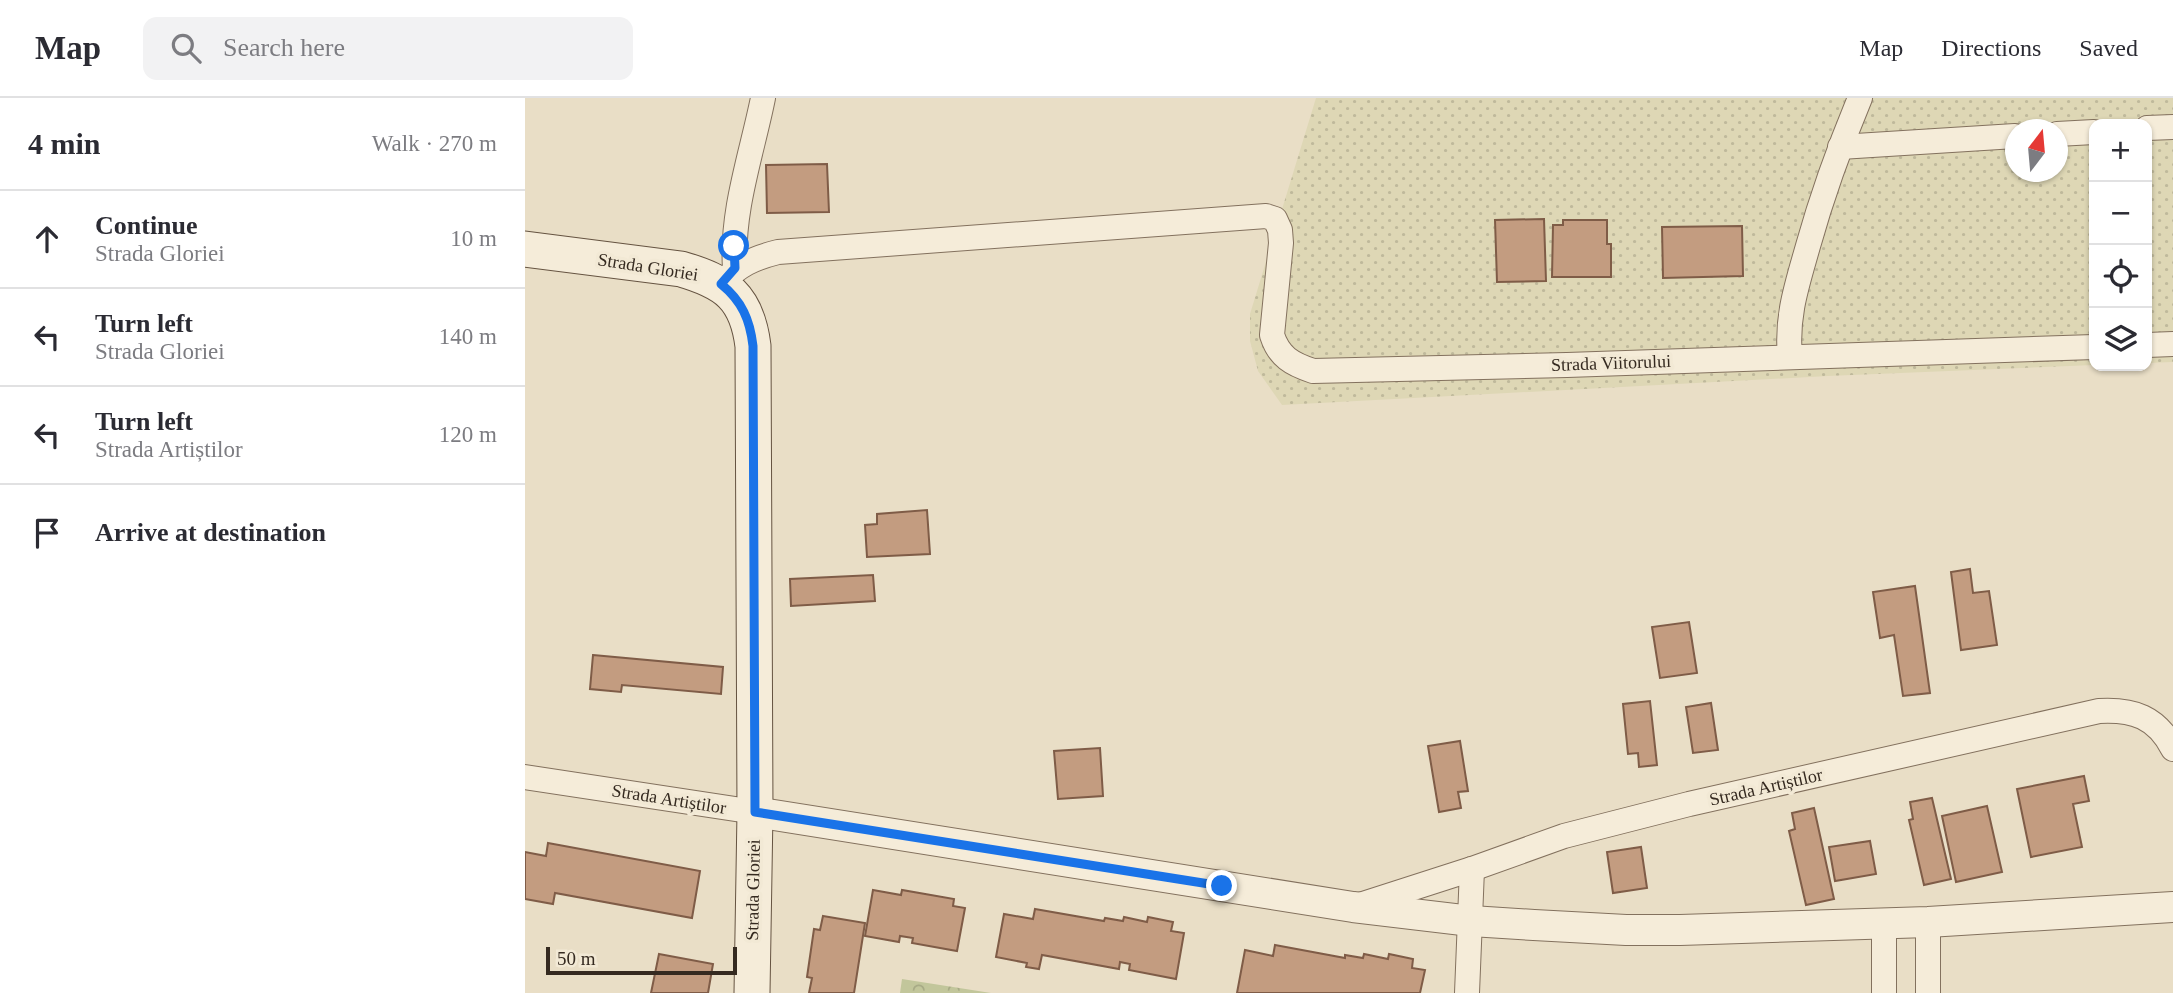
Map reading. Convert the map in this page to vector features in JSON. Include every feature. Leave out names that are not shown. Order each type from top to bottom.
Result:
[{"type":"main road","name":"Strada Gloriei","points":[[525,249],[728,276],[751,327],[755,812],[752,993]]},
{"type":"street","points":[[728,276],[763,98]]},
{"type":"street","points":[[1790,357],[1790,307],[1814,223],[1860,98]]},
{"type":"street","points":[[2152,128],[2173,127]]},
{"type":"street","points":[[2068,133],[2089,132]]},
{"type":"street","points":[[1840,147],[2005,137]]},
{"type":"street","name":"Strada Viitorului","points":[[728,276],[756,258],[778,252],[1266,216],[1275,219],[1280,230],[1281,243],[1272,335],[1276,348],[1286,359],[1313,371],[2089,347]]},
{"type":"street","points":[[2152,345],[2173,344]]},
{"type":"street","name":"Strada Artiștilor","points":[[1353,907],[1564,836],[1689,804],[2099,712],[2119,710],[2137,714],[2153,722],[2166,736],[2173,749]]},
{"type":"street","name":"Strada Artiștilor","points":[[525,777],[1353,907],[1471,921],[1626,930],[1884,924],[2173,907]]},
{"type":"street","points":[[1467,993],[1472,869]]},
{"type":"street","points":[[1928,922],[1928,993]]},
{"type":"street","points":[[1884,924],[1884,993]]},
{"type":"shaded area","points":[[1316,98],[2173,98],[2173,362],[2152,363],[2152,119],[2089,119],[2089,365],[1282,405],[1258,371],[1250,341],[1250,314]]},
{"type":"green space","points":[[902,979],[991,993],[900,993]]},
{"type":"building","points":[[827,164],[829,212],[767,213],[766,165]]},
{"type":"building","points":[[1544,219],[1546,281],[1497,282],[1495,220]]},
{"type":"building","points":[[1563,220],[1607,220],[1607,244],[1611,244],[1611,277],[1552,277],[1553,225],[1563,225]]},
{"type":"building","points":[[1742,226],[1743,276],[1663,278],[1662,227]]},
{"type":"building","points":[[927,510],[930,554],[867,557],[865,525],[877,524],[877,514]]},
{"type":"building","points":[[1970,569],[1973,593],[1989,591],[1997,645],[1961,650],[1951,572]]},
{"type":"building","points":[[873,575],[875,601],[791,606],[790,579]]},
{"type":"building","points":[[1915,586],[1930,693],[1903,696],[1894,635],[1880,638],[1873,592]]},
{"type":"building","points":[[1689,622],[1697,673],[1660,678],[1652,627]]},
{"type":"building","points":[[593,655],[723,667],[721,694],[622,685],[621,692],[590,689]]},
{"type":"building","points":[[1650,701],[1657,765],[1639,767],[1638,753],[1628,754],[1623,704]]},
{"type":"building","points":[[1711,703],[1718,750],[1693,753],[1686,707]]},
{"type":"building","points":[[1460,741],[1468,791],[1458,792],[1461,808],[1439,812],[1428,746]]},
{"type":"building","points":[[1100,748],[1103,796],[1058,799],[1054,751]]},
{"type":"building","points":[[2084,776],[2089,801],[2073,804],[2082,847],[2031,857],[2017,789]]},
{"type":"building","points":[[1932,798],[1951,879],[1924,885],[1909,820],[1913,819],[1910,802]]},
{"type":"building","points":[[1987,806],[2002,872],[1956,882],[1942,816]]},
{"type":"building","points":[[1814,808],[1834,899],[1806,905],[1789,831],[1795,829],[1792,813]]},
{"type":"building","points":[[1870,841],[1876,874],[1835,881],[1829,847]]},
{"type":"building","points":[[548,843],[700,871],[692,918],[555,893],[553,904],[525,899],[525,852],[546,856]]},
{"type":"building","points":[[1641,847],[1647,888],[1613,893],[1607,852]]},
{"type":"building","points":[[873,890],[901,895],[902,890],[954,899],[953,906],[965,908],[957,951],[912,943],[913,938],[900,936],[899,942],[865,936]]},
{"type":"building","points":[[1035,909],[1104,921],[1105,918],[1123,921],[1124,917],[1147,922],[1148,917],[1173,922],[1171,931],[1184,933],[1176,979],[1129,970],[1130,964],[1120,962],[1119,969],[1042,955],[1039,969],[1026,967],[1027,963],[996,957],[1004,914],[1033,919]]},
{"type":"building","points":[[823,916],[865,923],[854,993],[809,993],[812,978],[807,977],[814,929],[820,930]]},
{"type":"building","points":[[1275,945],[1345,958],[1345,955],[1363,958],[1364,954],[1388,959],[1389,954],[1413,959],[1412,968],[1425,970],[1420,993],[1237,993],[1245,950],[1273,956]]},
{"type":"building","points":[[659,954],[713,964],[708,993],[651,993]]},
{"type":"route","points":[[734,246],[735,268],[721,284],[735,295],[744,309],[751,327],[753,346],[755,812],[1222,886]]}]
